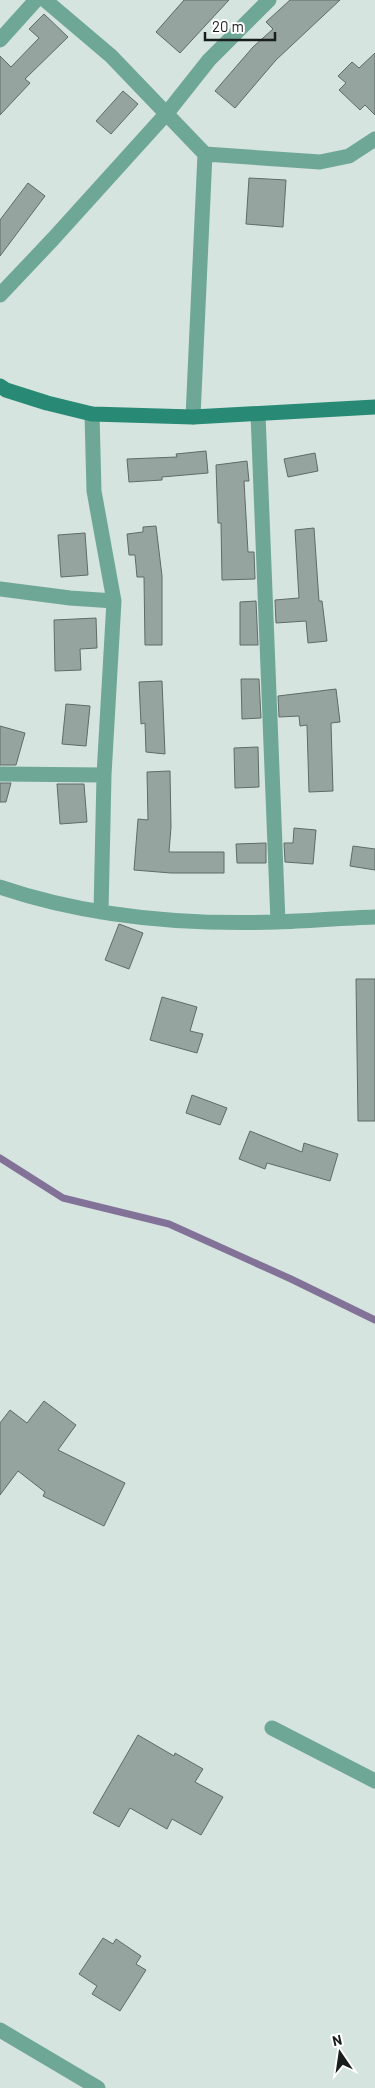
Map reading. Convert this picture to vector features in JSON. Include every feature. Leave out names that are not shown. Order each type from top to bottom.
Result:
[{"type":"main road","points":[[0,386],[6,390],[47,403],[92,414],[193,417],[375,407]]},
{"type":"street","points":[[0,40],[36,0]]},
{"type":"street","points":[[45,0],[110,56],[205,154],[320,162],[349,156],[375,139]]},
{"type":"street","points":[[0,294],[53,239],[167,113],[209,60],[269,0]]},
{"type":"street","points":[[193,417],[205,154]]},
{"type":"street","points":[[92,414],[94,490],[114,602],[104,775],[101,912]]},
{"type":"street","points":[[258,414],[278,922]]},
{"type":"street","points":[[0,589],[114,602]]},
{"type":"street","points":[[0,774],[104,775]]},
{"type":"street","points":[[0,887],[28,897],[101,912],[161,920],[278,922],[375,917]]},
{"type":"street","points":[[272,1728],[375,1781]]},
{"type":"street","points":[[0,2030],[98,2088]]},
{"type":"building","points":[[184,0],[229,0],[180,53],[156,32]]},
{"type":"building","points":[[290,0],[340,0],[276,60],[235,108],[215,91],[253,47],[273,29],[266,22]]},
{"type":"building","points":[[44,14],[68,37],[25,79],[30,83],[0,115],[0,56],[11,67],[39,38],[29,29]]},
{"type":"building","points":[[375,53],[375,115],[365,105],[360,110],[339,90],[346,83],[338,76],[352,62],[359,68]]},
{"type":"building","points":[[123,91],[138,104],[111,134],[96,121]]},
{"type":"building","points":[[249,178],[286,180],[283,227],[246,224]]},
{"type":"building","points":[[28,183],[45,196],[0,256],[0,220]]},
{"type":"building","points":[[206,451],[208,473],[162,477],[162,480],[129,482],[127,459],[177,457],[176,454]]},
{"type":"building","points":[[315,453],[318,471],[288,477],[284,459]]},
{"type":"building","points":[[247,461],[249,481],[244,481],[248,552],[254,552],[255,579],[222,580],[221,523],[218,523],[216,465]]},
{"type":"building","points":[[156,526],[162,576],[162,645],[145,645],[144,577],[137,577],[135,555],[129,555],[127,534],[143,532],[143,527]]},
{"type":"building","points":[[314,528],[319,601],[322,601],[327,641],[308,643],[306,621],[276,623],[275,600],[299,598],[295,530]]},
{"type":"building","points":[[85,533],[88,575],[61,577],[58,535]]},
{"type":"building","points":[[256,601],[258,645],[240,645],[240,602]]},
{"type":"building","points":[[96,618],[97,648],[80,649],[81,670],[55,671],[54,620]]},
{"type":"building","points":[[241,679],[259,679],[261,718],[242,719]]},
{"type":"building","points":[[162,681],[165,754],[146,752],[145,723],[141,724],[139,682]]},
{"type":"building","points":[[336,689],[340,722],[331,723],[333,791],[309,792],[307,725],[300,726],[299,716],[279,717],[278,696]]},
{"type":"building","points":[[66,704],[90,706],[86,746],[62,744]]},
{"type":"building","points":[[0,726],[25,733],[16,765],[0,765]]},
{"type":"building","points":[[258,747],[259,787],[235,788],[234,748]]},
{"type":"building","points":[[170,771],[171,827],[169,852],[224,852],[224,873],[171,873],[134,870],[138,819],[148,820],[147,772]]},
{"type":"building","points":[[0,783],[11,783],[6,802],[0,802]]},
{"type":"building","points":[[57,784],[84,784],[87,822],[60,824]]},
{"type":"building","points":[[294,828],[316,830],[313,864],[285,862],[284,843],[293,843]]},
{"type":"building","points":[[266,843],[266,863],[237,863],[236,844]]},
{"type":"building","points":[[353,846],[375,849],[375,870],[350,866]]},
{"type":"building","points":[[119,924],[143,933],[129,969],[105,960]]},
{"type":"building","points":[[356,979],[375,979],[375,1121],[358,1121]]},
{"type":"building","points":[[162,997],[197,1007],[190,1031],[203,1034],[197,1053],[150,1040]]},
{"type":"building","points":[[192,1095],[227,1108],[220,1125],[186,1113]]},
{"type":"building","points":[[250,1131],[302,1152],[304,1143],[338,1154],[330,1181],[267,1163],[265,1169],[239,1159]]},
{"type":"building","points":[[44,1401],[76,1425],[58,1450],[125,1483],[104,1526],[43,1496],[45,1492],[18,1471],[0,1495],[0,1423],[10,1410],[27,1423]]},
{"type":"building","points":[[138,1735],[174,1756],[175,1753],[203,1769],[195,1782],[223,1797],[201,1835],[172,1819],[167,1829],[130,1808],[119,1827],[93,1813]]},
{"type":"building","points":[[103,1938],[113,1944],[116,1939],[141,1956],[136,1964],[146,1970],[120,2011],[92,1994],[97,1986],[79,1974]]},
{"type":"waterway","points":[[0,1158],[63,1198],[169,1224],[291,1279],[375,1320]]}]
